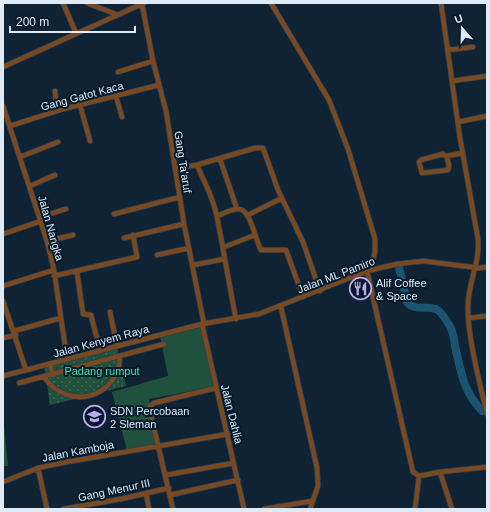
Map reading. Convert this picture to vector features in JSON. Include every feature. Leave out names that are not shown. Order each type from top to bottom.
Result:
[{"type":"street","points":[[64,3],[76,33]]},
{"type":"street","points":[[86,3],[118,15]]},
{"type":"street","points":[[271,3],[329,100],[348,149],[375,238],[376,252],[369,271],[413,472],[420,476],[440,472],[487,467]]},
{"type":"street","points":[[441,3],[458,122],[478,239],[479,251],[469,294],[469,318],[486,402],[486,412]]},
{"type":"street","points":[[3,67],[141,4]]},
{"type":"street","name":"Gang Ta'aruf","points":[[141,4],[159,85],[203,324]]},
{"type":"street","points":[[448,50],[473,47]]},
{"type":"street","points":[[118,72],[153,61]]},
{"type":"street","points":[[452,81],[487,76]]},
{"type":"street","name":"Gang Gatot Kaca","points":[[10,126],[57,111],[159,85]]},
{"type":"street","points":[[55,91],[57,111]]},
{"type":"street","points":[[116,96],[122,117]]},
{"type":"street","points":[[80,105],[90,141]]},
{"type":"street","name":"Jalan Nangka","points":[[3,106],[47,241],[54,270],[67,359]]},
{"type":"street","points":[[458,122],[487,116]]},
{"type":"street","points":[[20,157],[58,142]]},
{"type":"street","points":[[175,168],[197,165],[256,148],[262,148],[282,198],[303,242],[320,290]]},
{"type":"street","points":[[447,156],[449,166],[448,170],[422,173],[420,165],[421,160],[443,154],[447,156],[463,153]]},
{"type":"street","points":[[220,159],[237,209]]},
{"type":"street","points":[[197,165],[217,216],[224,247],[224,258],[236,319]]},
{"type":"street","points":[[30,186],[55,175]]},
{"type":"street","points":[[114,214],[180,197]]},
{"type":"street","points":[[248,215],[282,198]]},
{"type":"street","points":[[3,234],[66,209]]},
{"type":"street","points":[[217,216],[237,209],[243,210],[248,215],[261,250],[286,250],[303,297]]},
{"type":"street","points":[[124,238],[184,224]]},
{"type":"street","points":[[47,241],[73,235]]},
{"type":"street","points":[[54,276],[77,272],[137,257],[133,235]]},
{"type":"street","points":[[224,247],[255,235]]},
{"type":"street","points":[[157,255],[189,248]]},
{"type":"street","points":[[193,265],[224,258]]},
{"type":"street","name":"Jalan ML Pamiro","points":[[203,324],[255,316],[369,271],[413,261],[476,268],[487,267]]},
{"type":"street","points":[[3,286],[54,270]]},
{"type":"street","points":[[77,272],[83,314],[91,315],[102,350],[107,359]]},
{"type":"street","points":[[3,301],[15,333],[26,370]]},
{"type":"street","points":[[281,307],[317,468],[318,486],[310,509]]},
{"type":"street","points":[[110,312],[117,346]]},
{"type":"street","points":[[469,318],[487,316]]},
{"type":"street","points":[[3,338],[61,318]]},
{"type":"street","name":"Jalan Kenyem Raya","points":[[3,376],[203,324]]},
{"type":"street","name":"Jalan Dahlia","points":[[203,324],[216,388],[228,434],[244,508]]},
{"type":"street","points":[[19,383],[164,344]]},
{"type":"street","points":[[44,377],[62,394],[79,398],[87,397],[99,393],[111,381],[118,367],[120,356]]},
{"type":"street","points":[[50,364],[53,375]]},
{"type":"street","points":[[173,509],[149,405],[216,388]]},
{"type":"street","name":"Jalan Kamboja","points":[[3,482],[38,468],[86,458],[228,434]]},
{"type":"street","points":[[166,475],[234,463]]},
{"type":"street","points":[[38,468],[47,509]]},
{"type":"street","points":[[440,472],[452,509]]},
{"type":"street","points":[[415,509],[420,476]]},
{"type":"street","points":[[170,495],[238,480]]},
{"type":"street","name":"Gang Menur III","points":[[63,509],[96,506],[169,488]]},
{"type":"street","points":[[146,493],[149,509]]},
{"type":"street","points":[[264,509],[312,501]]},
{"type":"street","points":[[239,509],[244,508]]},
{"type":"green space","points":[[203,324],[214,387],[149,399],[159,446],[127,451],[112,392],[168,376],[160,336]]},
{"type":"green space","name":"Padang rumput","points":[[117,347],[126,386],[50,405],[44,366]]},
{"type":"green space","points":[[3,415],[8,466],[3,466]]},
{"type":"waterway","points":[[399,267],[407,302],[417,308],[436,309],[450,325],[461,373],[467,388],[476,404],[482,411],[487,411]]},
{"type":"place","name":"Alif Coffee & Space","points":[[361,289]]},
{"type":"place","name":"SDN Percobaan 2 Sleman","points":[[95,417]]}]
